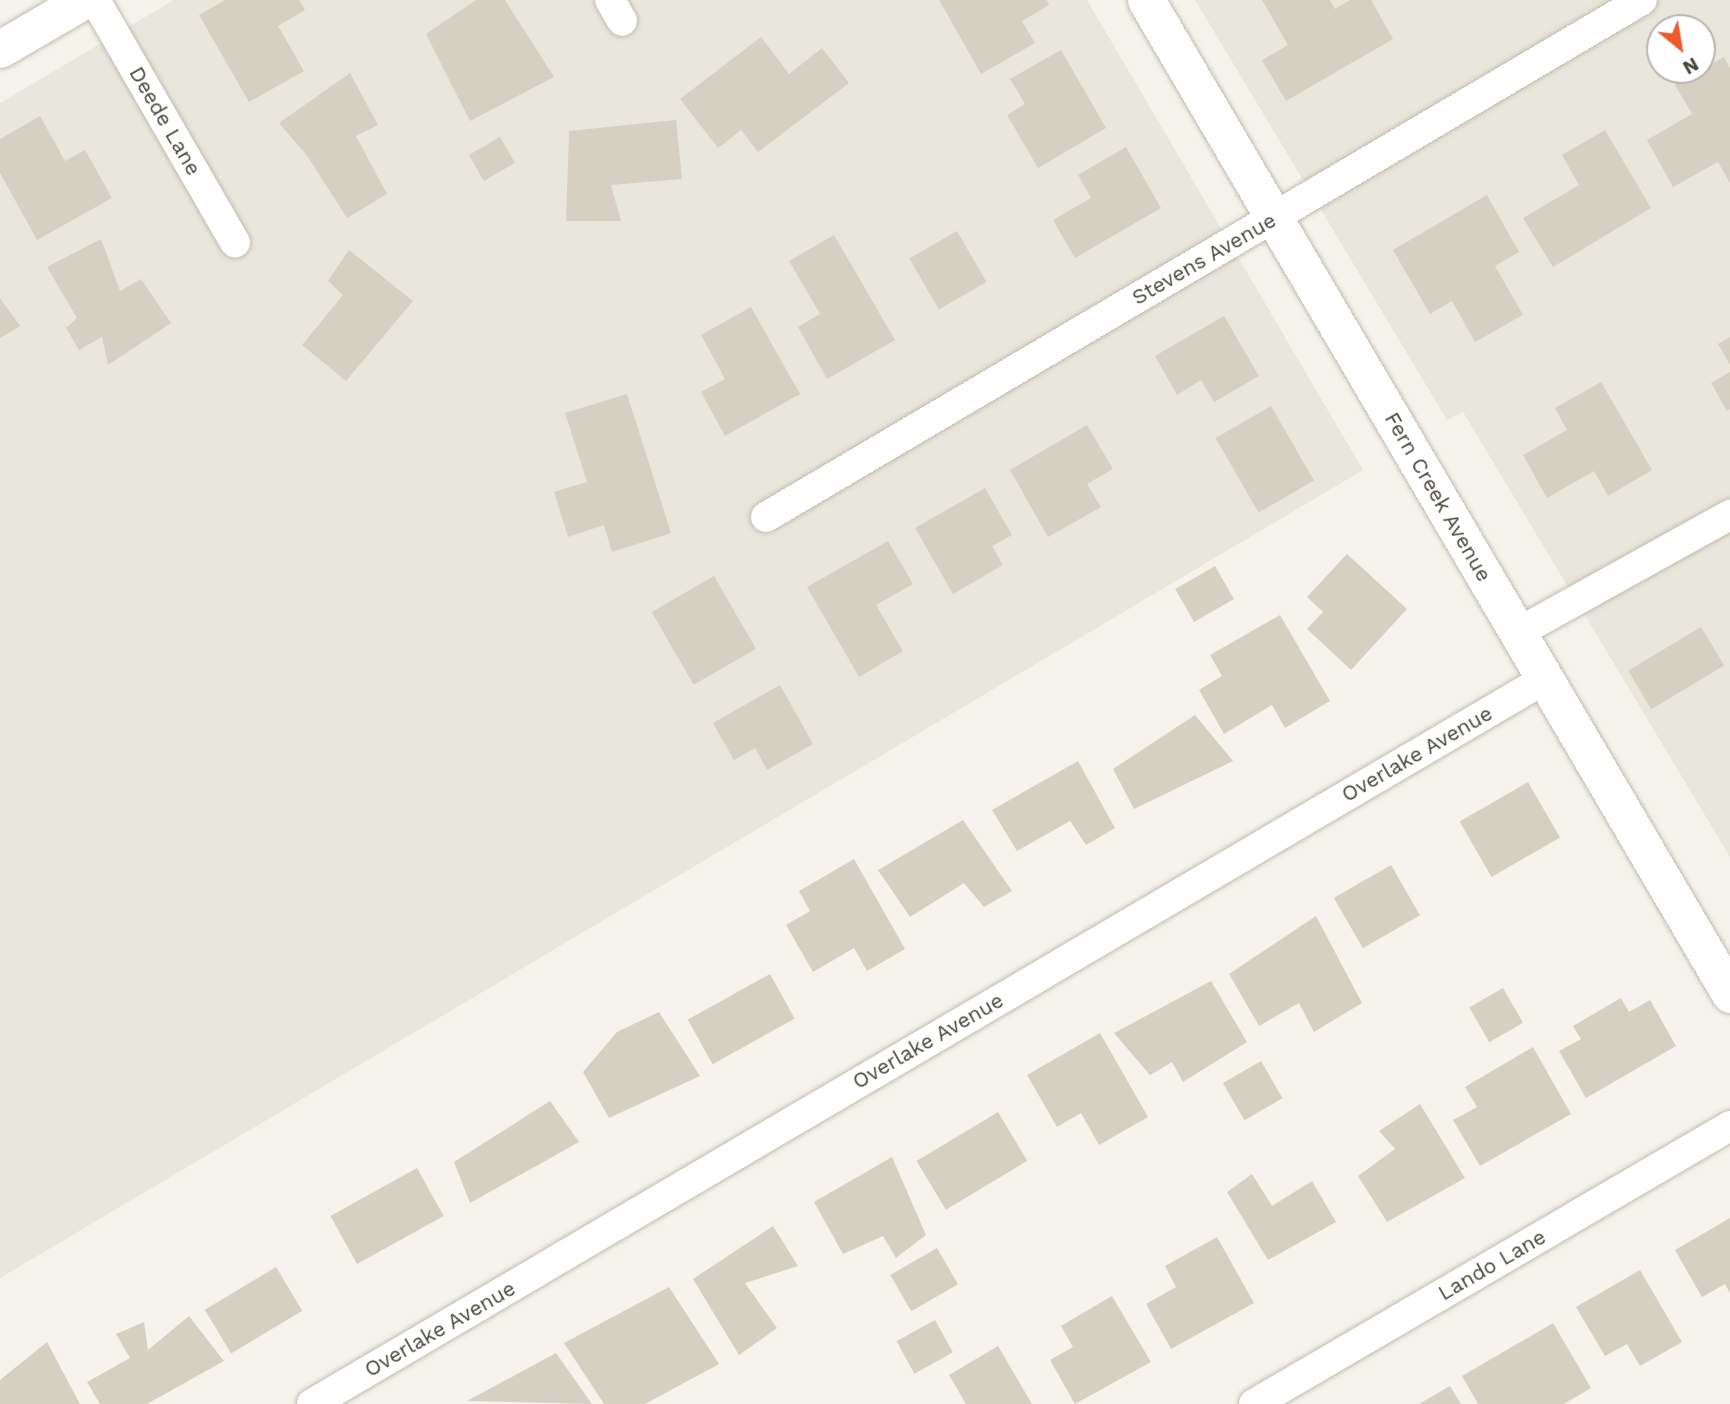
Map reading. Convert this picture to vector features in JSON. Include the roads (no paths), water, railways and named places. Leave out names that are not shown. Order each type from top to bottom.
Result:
[{"type":"street","points":[[0,49],[84,0]]},
{"type":"street","name":"Deede Lane","points":[[95,0],[235,242]]},
{"type":"street","name":"Fern Creek Avenue","points":[[1146,0],[1730,994]]},
{"type":"street","name":"Stevens Avenue","points":[[766,517],[1642,0]]},
{"type":"street","points":[[1517,633],[1730,514]]},
{"type":"street","name":"Overlake Avenue","points":[[312,1404],[1545,679]]},
{"type":"street","name":"Lando Lane","points":[[1254,1404],[1730,1126]]}]
